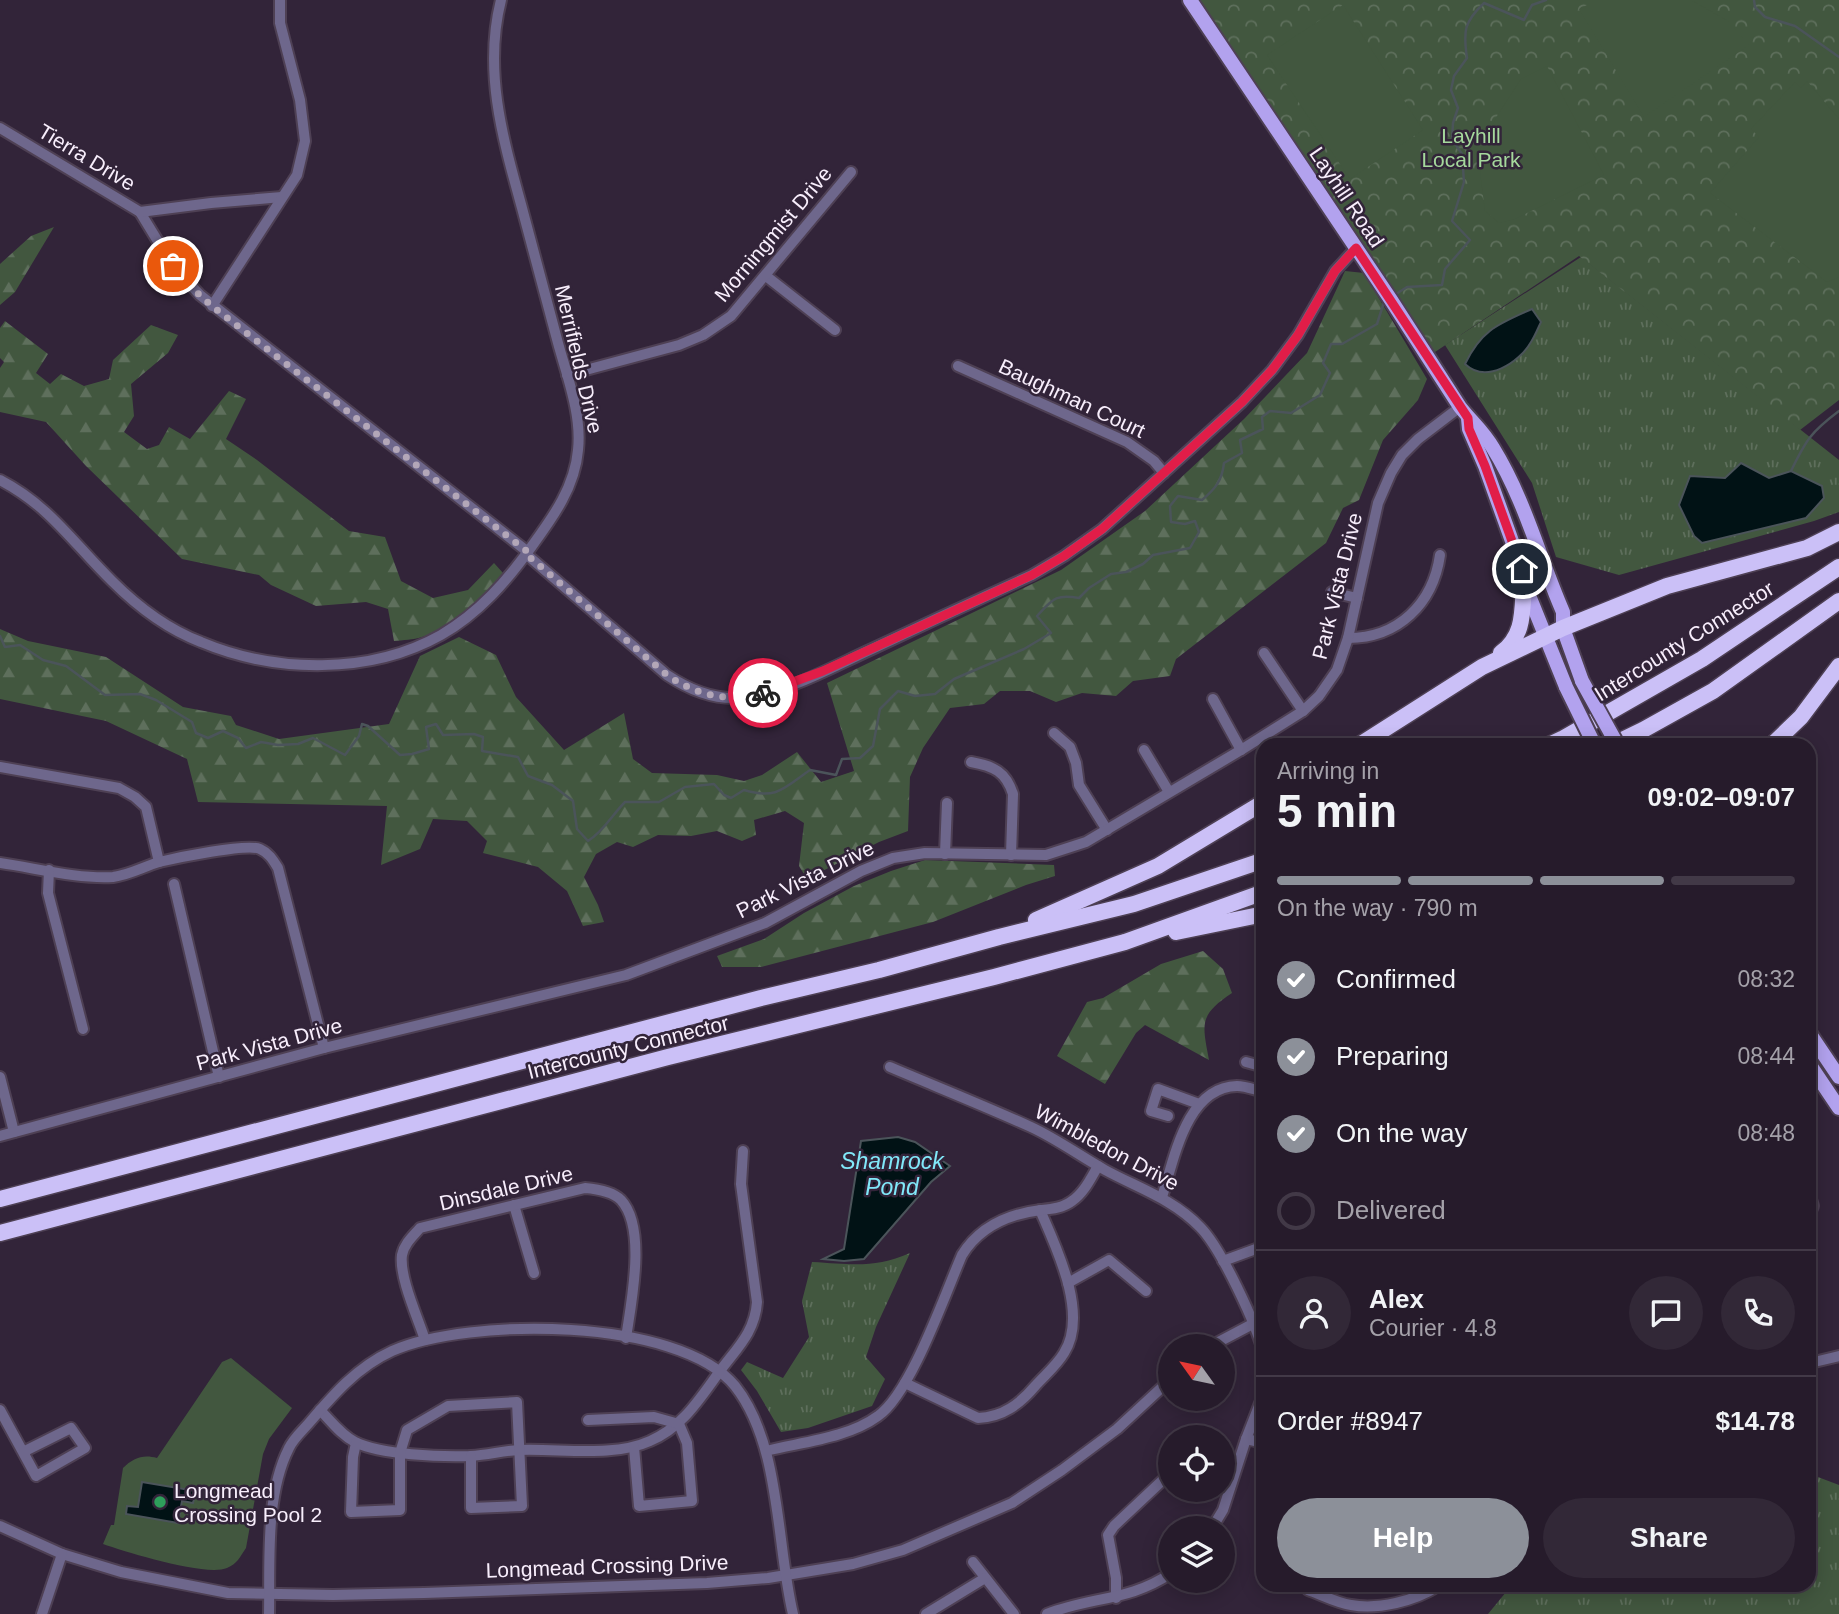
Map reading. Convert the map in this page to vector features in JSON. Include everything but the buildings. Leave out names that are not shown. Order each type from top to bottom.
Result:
[{"type":"highway","points":[[1482,667],[1563,628],[1667,586],[1807,548],[1839,532]]},
{"type":"highway","name":"Intercounty Connector","points":[[1564,738],[1702,659],[1839,567]]},
{"type":"highway","points":[[1371,738],[1482,667],[1513,644],[1522,622],[1524,583]]},
{"type":"highway","points":[[1626,738],[1713,691],[1839,601]]},
{"type":"highway","points":[[1779,738],[1801,717],[1839,666]]},
{"type":"highway","points":[[999,937],[1158,866],[1256,807]]},
{"type":"highway","name":"Intercounty Connector","points":[[0,1199],[761,998],[1134,904],[1256,863]]},
{"type":"highway","name":"Intercounty Connector","points":[[0,1234],[668,1057],[994,978],[1125,942],[1256,894]]},
{"type":"highway","points":[[1125,942],[1256,916]]},
{"type":"main road","name":"Layhill Road","points":[[1190,0],[1464,412],[1494,449],[1523,503],[1563,612],[1563,628],[1582,681],[1614,738]]},
{"type":"main road","name":"Layhill Road","points":[[1464,412],[1522,569],[1524,583],[1544,638],[1591,738]]},
{"type":"main road","points":[[1816,1043],[1839,1076]]},
{"type":"main road","points":[[1816,1074],[1839,1108]]},
{"type":"street","points":[[212,306],[297,175],[305,141],[300,100],[281,23],[280,0]]},
{"type":"street","name":"Merrifields Drive","points":[[0,480],[16,488],[50,514],[135,602],[161,621],[199,642],[241,657],[288,665],[326,665],[370,660],[425,644],[457,626],[491,597],[560,507],[575,472],[579,448],[578,421],[567,375],[499,120],[492,70],[496,21],[501,0]]},
{"type":"street","name":"Tierra Drive","points":[[0,128],[140,212],[185,282],[212,306],[527,553],[680,683],[693,690],[721,697],[754,696],[823,671],[1032,575],[1064,556],[1102,529],[1242,402],[1272,370],[1298,335],[1335,271],[1356,248]]},
{"type":"street","name":"Morningmist Drive","points":[[567,375],[679,345],[703,335],[731,316],[851,172]]},
{"type":"street","points":[[140,212],[211,202],[282,197]]},
{"type":"street","points":[[766,276],[835,330]]},
{"type":"street","name":"Baughman Court","points":[[958,366],[1127,442],[1154,461],[1164,473]]},
{"type":"street","name":"Park Vista Drive","points":[[1260,738],[1303,710],[1319,696],[1337,670],[1348,638],[1378,503],[1402,454],[1418,439],[1464,412]]},
{"type":"street","points":[[1348,638],[1370,638],[1409,616],[1423,602],[1437,571],[1440,555]]},
{"type":"street","points":[[1332,592],[1357,598]]},
{"type":"street","points":[[1264,653],[1303,710]]},
{"type":"street","points":[[1213,699],[1241,750]]},
{"type":"street","points":[[1054,733],[1070,747],[1079,785],[1107,830]]},
{"type":"street","name":"Park Vista Drive","points":[[0,1136],[324,1048],[626,975],[765,923],[861,871],[892,858],[925,853],[1046,855],[1061,851],[1086,842],[1256,740]]},
{"type":"street","points":[[1144,750],[1169,792]]},
{"type":"street","points":[[971,762],[991,765],[1001,771],[1011,786],[1011,855]]},
{"type":"street","points":[[0,767],[119,788],[135,797],[146,807],[159,862]]},
{"type":"street","points":[[945,854],[947,803]]},
{"type":"street","points":[[0,863],[111,877],[125,875],[159,862],[243,847],[258,848],[271,856],[278,868],[324,1048]]},
{"type":"street","points":[[49,870],[48,893],[83,1029]]},
{"type":"street","points":[[174,884],[219,1077]]},
{"type":"street","points":[[1246,1062],[1256,1065]]},
{"type":"street","name":"Wimbledon Drive","points":[[890,1067],[1033,1128],[1098,1166],[1183,1210],[1199,1225],[1223,1261],[1256,1334]]},
{"type":"street","points":[[1824,1086],[1839,1076]]},
{"type":"street","points":[[0,1077],[14,1132]]},
{"type":"street","points":[[1162,1197],[1184,1129],[1199,1104],[1207,1096],[1225,1088],[1236,1086],[1256,1090]]},
{"type":"street","points":[[1168,1116],[1151,1111],[1158,1089],[1199,1104]]},
{"type":"street","points":[[320,1410],[356,1443],[400,1453],[471,1456],[519,1450],[627,1449],[651,1441],[679,1424],[749,1333],[756,1316],[757,1302],[741,1184],[743,1151]]},
{"type":"street","points":[[766,1451],[850,1430],[877,1417],[888,1407],[915,1365],[970,1242],[987,1227],[1010,1216],[1069,1203],[1081,1193],[1098,1166]]},
{"type":"street","name":"Dinsdale Drive","points":[[425,1340],[403,1272],[402,1256],[407,1242],[420,1228],[586,1188],[598,1189],[619,1198],[631,1220],[637,1260],[626,1338]]},
{"type":"street","points":[[514,1205],[534,1273]]},
{"type":"street","points":[[905,1383],[978,1418],[1003,1414],[1024,1401],[1065,1352],[1071,1334],[1073,1305],[1064,1266],[1040,1210]]},
{"type":"street","points":[[1223,1261],[1256,1249]]},
{"type":"street","points":[[1068,1283],[1110,1260],[1146,1291]]},
{"type":"street","points":[[1232,1334],[1256,1321]]},
{"type":"street","points":[[269,1614],[273,1504],[277,1477],[290,1445],[320,1410],[365,1366],[392,1351],[458,1332],[518,1328],[565,1329],[626,1338],[691,1354],[720,1371],[751,1410],[766,1451],[793,1614]]},
{"type":"street","points":[[1816,1362],[1839,1356]]},
{"type":"street","name":"Longmead Crossing Drive","points":[[0,1526],[62,1554],[121,1572],[228,1593],[269,1595],[438,1592],[694,1583],[785,1576],[852,1564],[903,1550],[1012,1503],[1117,1429],[1158,1391]]},
{"type":"street","points":[[356,1443],[351,1512],[400,1510],[400,1453],[407,1430],[448,1406],[517,1402],[522,1506],[471,1508],[471,1456]]},
{"type":"street","points":[[0,1410],[36,1476],[85,1448],[71,1427],[23,1452]]},
{"type":"street","points":[[1235,1467],[1256,1413]]},
{"type":"street","points":[[588,1420],[654,1418],[679,1424]]},
{"type":"street","points":[[634,1447],[639,1506],[692,1501],[687,1443],[679,1424]]},
{"type":"street","points":[[1246,1439],[1256,1441]]},
{"type":"street","points":[[1116,1598],[1116,1578],[1108,1535],[1158,1485]]},
{"type":"street","points":[[42,1614],[62,1554]]},
{"type":"street","points":[[973,1562],[1014,1614]]},
{"type":"street","points":[[926,1614],[985,1578]]},
{"type":"street","points":[[1047,1614],[1058,1609],[1116,1598],[1158,1582]]},
{"type":"street","points":[[1313,1592],[1349,1605],[1382,1609],[1426,1592]]},
{"type":"green space","name":"Layhill Local Park","points":[[1195,0],[1839,0],[1839,400],[1800,430],[1579,256],[1435,352],[1401,309]]},
{"type":"green space","points":[[1597,0],[1691,0],[1728,21],[1749,45],[1644,117],[1579,9]]},
{"type":"green space","points":[[1343,5],[1423,130],[1350,179],[1267,55]]},
{"type":"green space","points":[[1547,66],[1604,175],[1515,219],[1499,223],[1485,211],[1480,150],[1497,116],[1521,79]]},
{"type":"green space","points":[[1807,81],[1839,119],[1839,277],[1827,282],[1710,193],[1759,137],[1751,129],[1795,82],[1801,88]]},
{"type":"green space","points":[[54,227],[15,292],[0,305],[0,264],[31,236]]},
{"type":"green space","points":[[1581,257],[1839,460],[1839,512],[1619,575],[1556,557],[1532,483],[1445,345]]},
{"type":"green space","points":[[1345,271],[1364,273],[1427,379],[1418,400],[1383,440],[1359,500],[1343,508],[1326,543],[1176,659],[1170,676],[1133,681],[1116,696],[1082,693],[1056,702],[1030,691],[1000,691],[984,704],[950,708],[923,748],[910,777],[908,831],[879,842],[807,879],[799,866],[804,823],[785,811],[754,820],[756,835],[742,841],[717,831],[691,836],[658,835],[633,847],[617,842],[596,854],[584,877],[604,922],[583,926],[567,891],[538,867],[483,853],[487,841],[467,821],[433,819],[420,849],[381,865],[387,806],[198,802],[187,759],[106,721],[0,699],[0,629],[28,641],[106,657],[183,707],[231,716],[236,725],[279,739],[389,724],[420,656],[459,637],[496,655],[516,697],[564,750],[624,713],[633,759],[652,773],[717,775],[744,781],[762,775],[797,752],[821,782],[854,771],[827,683],[1061,570],[1145,511],[1244,419],[1307,353]]},
{"type":"green space","points":[[5,321],[48,354],[36,373],[50,384],[61,374],[84,386],[109,379],[113,360],[151,325],[178,335],[168,353],[131,384],[134,416],[124,432],[147,449],[159,445],[169,427],[190,439],[229,391],[246,399],[226,439],[349,531],[385,537],[401,581],[433,598],[468,590],[494,563],[503,573],[477,602],[446,627],[419,638],[394,641],[388,609],[366,602],[316,606],[271,585],[259,575],[182,559],[86,466],[46,422],[0,412],[0,368],[4,362],[0,358],[0,328]]},
{"type":"green space","points":[[925,860],[1054,865],[1055,876],[933,922],[761,967],[722,967],[717,956],[764,939],[804,913],[854,886]]},
{"type":"green space","points":[[1203,951],[1223,969],[1232,993],[1208,1014],[1204,1028],[1209,1060],[1145,1025],[1136,1033],[1105,1084],[1057,1056],[1087,1002],[1103,998],[1161,964]]},
{"type":"green space","points":[[910,1253],[876,1327],[866,1357],[885,1379],[872,1406],[808,1428],[781,1432],[741,1370],[747,1362],[783,1378],[809,1337],[802,1301],[812,1262],[873,1263]]},
{"type":"green space","points":[[231,1358],[292,1408],[269,1439],[263,1454],[246,1548],[240,1557],[227,1568],[202,1569],[103,1544],[111,1525],[114,1525],[123,1468],[138,1458],[157,1458],[222,1362]]},
{"type":"green space","points":[[1816,1476],[1839,1485],[1839,1614],[1488,1614],[1506,1592],[1816,1592]]},
{"type":"water","points":[[1532,309],[1541,322],[1526,350],[1519,357],[1492,371],[1473,370],[1465,364],[1471,352],[1492,329]]},
{"type":"water","points":[[1741,463],[1769,478],[1791,471],[1822,486],[1824,498],[1806,518],[1702,543],[1694,536],[1679,505],[1690,476],[1725,478]]},
{"type":"water","name":"Shamrock Pond","points":[[898,1137],[915,1142],[950,1166],[931,1182],[864,1259],[823,1259],[844,1249],[861,1141]]},
{"type":"water","name":"Longmead Crossing Pool 2","points":[[142,1482],[196,1491],[193,1503],[182,1501],[178,1523],[126,1514],[127,1506],[138,1507]]},
{"type":"waterway","points":[[1393,296],[1407,287],[1442,285],[1445,269],[1470,240],[1452,221],[1464,182],[1462,154],[1452,139],[1458,108],[1451,90],[1454,76],[1467,58],[1465,34],[1472,16],[1484,3],[1524,20],[1532,5],[1546,0]]},
{"type":"waterway","points":[[1754,0],[1755,7],[1765,17],[1795,26],[1839,57]]},
{"type":"waterway","points":[[0,636],[5,647],[20,645],[43,660],[66,666],[105,695],[140,694],[156,700],[192,722],[196,733],[208,738],[223,731],[238,738],[246,748],[261,742],[298,744],[313,738],[345,755],[359,736],[362,724],[368,726],[400,755],[429,749],[426,727],[436,724],[443,735],[474,734],[483,737],[482,751],[518,757],[528,776],[552,785],[573,801],[577,829],[588,841],[625,802],[659,802],[685,787],[714,784],[724,795],[731,798],[744,790],[773,793],[810,770],[836,775],[842,759],[860,758],[873,746],[880,709],[898,691],[915,696],[935,694],[954,679],[1024,649],[1051,633],[1037,616],[1055,599],[1079,598],[1111,574],[1126,572],[1143,564],[1153,555],[1190,548],[1199,532],[1195,521],[1185,524],[1171,522],[1170,506],[1178,496],[1202,500],[1207,496],[1220,480],[1224,463],[1242,453],[1240,440],[1263,429],[1262,417],[1270,411],[1291,413],[1320,395],[1330,373],[1323,363],[1331,344],[1342,344],[1377,324],[1384,302]]},
{"type":"waterway","points":[[1791,471],[1810,437],[1839,411]]},
{"type":"way so far","points":[[173,266],[185,282],[212,306],[528,552],[526,554],[667,675],[693,690],[717,697],[734,698],[763,693]]},
{"type":"place","name":"Longmead Crossing Pool 2","points":[[160,1502]]},
{"type":"route","points":[[763,693],[823,671],[1032,575],[1102,529],[1242,402],[1272,370],[1298,335],[1335,271],[1356,248],[1468,418],[1469,429],[1522,569]]}]
